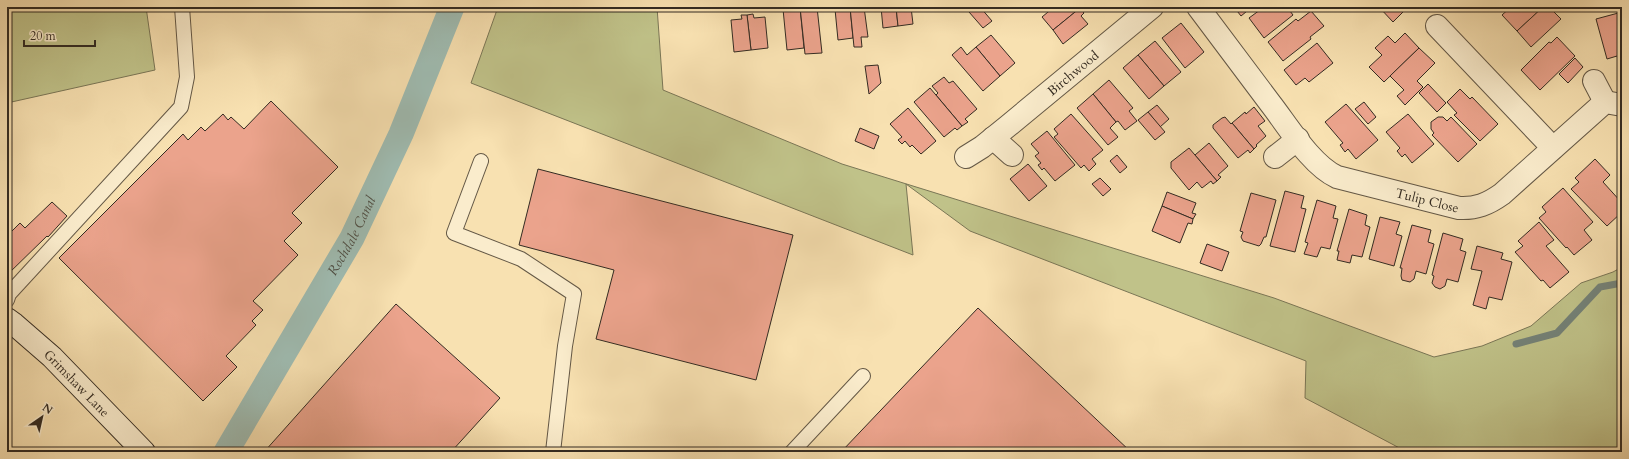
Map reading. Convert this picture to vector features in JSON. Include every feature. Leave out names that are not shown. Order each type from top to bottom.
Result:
[{"type":"street","name":"Tulip Close","points":[[1198,7],[1318,165],[1327,172],[1337,177],[1459,208],[1469,209],[1491,202],[1553,148],[1614,104],[1594,80]]},
{"type":"street","name":"Birchwood","points":[[966,157],[993,138],[1139,11]]},
{"type":"street","points":[[1437,26],[1553,148]]},
{"type":"street","points":[[993,138],[1012,155]]},
{"type":"street","points":[[1275,157],[1298,139]]},
{"type":"street","name":"Grimshaw Lane","points":[[7,319],[52,357],[144,452]]},
{"type":"lane","points":[[7,300],[9,294],[182,107],[187,77],[182,7]]},
{"type":"lane","points":[[481,161],[454,233],[521,259],[574,294],[563,366],[553,452]]},
{"type":"lane","points":[[792,452],[863,376]]},
{"type":"green space","points":[[7,7],[146,7],[155,70],[7,103]]},
{"type":"green space","points":[[498,7],[657,7],[663,90],[842,164],[1274,298],[1434,357],[1482,346],[1531,326],[1581,283],[1613,272],[1622,267],[1622,452],[1407,452],[1305,398],[1306,361],[970,231],[906,184],[913,255],[471,83]]},
{"type":"building","points":[[800,7],[804,48],[787,50],[783,9]]},
{"type":"building","points":[[800,7],[817,7],[822,53],[805,54]]},
{"type":"building","points":[[850,7],[853,38],[838,40],[835,9]]},
{"type":"building","points":[[850,7],[864,7],[868,37],[861,37],[862,47],[854,47]]},
{"type":"building","points":[[881,7],[896,7],[898,26],[883,28]]},
{"type":"building","points":[[896,7],[911,7],[913,24],[898,26]]},
{"type":"building","points":[[974,7],[980,7],[992,21],[983,28],[969,12]]},
{"type":"building","points":[[1019,7],[1027,7],[1022,11]]},
{"type":"building","points":[[1054,7],[1080,8],[1053,30],[1042,17]]},
{"type":"building","points":[[1234,7],[1252,7],[1241,16]]},
{"type":"building","points":[[1264,7],[1287,7],[1293,15],[1264,38],[1249,18]]},
{"type":"building","points":[[1379,7],[1408,7],[1393,22]]},
{"type":"building","points":[[1511,7],[1543,7],[1517,31],[1502,15]]},
{"type":"building","points":[[1543,7],[1549,7],[1561,19],[1531,47],[1517,31]]},
{"type":"building","points":[[1080,8],[1084,13],[1081,16],[1088,24],[1063,44],[1053,30]]},
{"type":"building","points":[[1311,11],[1324,26],[1310,37],[1311,39],[1283,61],[1268,42],[1296,19],[1298,21]]},
{"type":"building","points":[[1622,12],[1622,73],[1617,56],[1607,59],[1596,19]]},
{"type":"building","points":[[753,14],[754,18],[765,17],[768,48],[751,50],[747,15]]},
{"type":"building","points":[[741,15],[747,15],[751,50],[734,52],[731,20],[742,19]]},
{"type":"building","points":[[1181,23],[1204,52],[1185,68],[1162,38]]},
{"type":"building","points":[[1405,33],[1419,48],[1384,82],[1369,67],[1382,55],[1375,48],[1388,36],[1395,43]]},
{"type":"building","points":[[991,35],[1015,63],[1000,76],[976,47]]},
{"type":"building","points":[[1557,37],[1575,56],[1540,90],[1521,70],[1549,42],[1551,43]]},
{"type":"building","points":[[1155,41],[1181,72],[1164,86],[1138,55]]},
{"type":"building","points":[[1317,43],[1333,63],[1309,82],[1305,78],[1296,85],[1284,70]]},
{"type":"building","points":[[961,47],[967,55],[976,47],[1000,76],[983,91],[952,55]]},
{"type":"building","points":[[1419,48],[1435,63],[1417,81],[1423,87],[1405,105],[1397,96],[1404,90],[1390,76]]},
{"type":"building","points":[[1138,55],[1164,86],[1149,99],[1123,68]]},
{"type":"building","points":[[1575,58],[1583,67],[1568,83],[1559,74]]},
{"type":"building","points":[[878,65],[881,83],[869,94],[865,66]]},
{"type":"building","points":[[944,77],[949,83],[953,81],[977,109],[965,119],[968,122],[962,126],[936,95],[938,93],[932,86]]},
{"type":"building","points":[[1109,80],[1133,108],[1129,111],[1137,121],[1125,130],[1118,121],[1116,122],[1093,94]]},
{"type":"building","points":[[1428,84],[1446,103],[1437,112],[1419,93]]},
{"type":"building","points":[[930,88],[962,126],[957,130],[955,128],[944,137],[914,102]]},
{"type":"building","points":[[1460,89],[1470,99],[1472,97],[1498,124],[1480,141],[1454,115],[1457,113],[1447,102]]},
{"type":"building","points":[[1093,94],[1116,122],[1110,128],[1118,137],[1108,145],[1077,108]]},
{"type":"building","points":[[271,101],[338,167],[292,213],[302,223],[284,241],[298,255],[253,301],[263,310],[252,321],[256,325],[226,356],[237,367],[203,401],[59,258],[183,134],[188,140],[201,127],[205,131],[223,114],[228,120],[231,117],[244,129]]},
{"type":"building","points":[[1364,102],[1376,117],[1368,124],[1355,109]]},
{"type":"building","points":[[1346,104],[1378,140],[1356,159],[1348,149],[1345,152],[1340,145],[1343,143],[1325,122]]},
{"type":"building","points":[[1157,105],[1169,119],[1160,127],[1148,112]]},
{"type":"building","points":[[1254,107],[1265,121],[1258,126],[1266,136],[1256,145],[1257,146],[1254,149],[1232,123],[1245,112],[1246,114]]},
{"type":"building","points":[[908,108],[936,141],[921,154],[912,145],[910,147],[905,141],[902,144],[898,140],[902,137],[890,124]]},
{"type":"building","points":[[1148,112],[1165,132],[1155,140],[1138,120]]},
{"type":"building","points":[[1071,114],[1103,150],[1092,159],[1096,164],[1089,171],[1084,165],[1081,168],[1054,137],[1058,134],[1054,129]]},
{"type":"building","points":[[1408,114],[1434,144],[1412,163],[1405,154],[1402,157],[1397,151],[1400,148],[1386,132]]},
{"type":"building","points":[[1225,117],[1254,149],[1250,153],[1248,150],[1238,158],[1213,128],[1213,125]]},
{"type":"building","points":[[1438,117],[1443,117],[1447,121],[1451,117],[1477,144],[1458,162],[1432,135],[1434,133],[1431,129],[1431,122]]},
{"type":"building","points":[[860,128],[879,136],[874,149],[855,141]]},
{"type":"building","points":[[1047,131],[1075,165],[1055,181],[1044,168],[1042,170],[1038,165],[1041,163],[1035,156],[1039,153],[1031,144]]},
{"type":"building","points":[[1209,143],[1228,166],[1218,175],[1221,177],[1217,181],[1195,155]]},
{"type":"building","points":[[1189,148],[1217,181],[1213,184],[1211,181],[1202,188],[1197,182],[1189,190],[1171,168],[1171,162]]},
{"type":"building","points":[[1117,155],[1127,167],[1120,173],[1110,161]]},
{"type":"building","points":[[1595,159],[1610,175],[1603,182],[1622,203],[1622,212],[1607,226],[1571,189],[1579,182],[1575,178]]},
{"type":"building","points":[[1028,164],[1047,186],[1029,201],[1010,179]]},
{"type":"building","points":[[538,169],[793,235],[756,380],[596,339],[614,270],[519,245]]},
{"type":"building","points":[[1100,178],[1111,189],[1103,196],[1092,184]]},
{"type":"building","points":[[1563,188],[1593,222],[1584,230],[1592,240],[1574,255],[1539,218],[1546,212],[1542,207]]},
{"type":"building","points":[[1285,191],[1304,196],[1301,208],[1306,209],[1295,252],[1270,246]]},
{"type":"building","points":[[1167,192],[1196,203],[1192,213],[1196,214],[1193,219],[1162,206]]},
{"type":"building","points":[[1251,193],[1276,200],[1266,237],[1264,237],[1259,246],[1243,241],[1241,237],[1243,232],[1240,231]]},
{"type":"building","points":[[1317,200],[1336,206],[1333,218],[1338,219],[1330,249],[1321,247],[1317,257],[1304,254],[1308,243],[1305,242]]},
{"type":"building","points":[[52,202],[67,216],[48,237],[47,236],[7,275],[7,232],[9,234],[20,223],[25,228]]},
{"type":"building","points":[[1162,206],[1193,219],[1192,224],[1188,223],[1180,243],[1152,231]]},
{"type":"building","points":[[1349,209],[1367,215],[1365,225],[1370,227],[1362,257],[1352,255],[1350,263],[1337,260],[1339,251],[1337,251]]},
{"type":"building","points":[[1380,217],[1400,222],[1396,234],[1402,236],[1394,266],[1369,259]]},
{"type":"building","points":[[1539,222],[1554,240],[1546,246],[1569,272],[1550,288],[1543,280],[1541,281],[1515,252],[1523,246],[1518,241]]},
{"type":"building","points":[[1412,225],[1431,230],[1428,242],[1434,244],[1426,274],[1416,271],[1414,279],[1410,282],[1402,280],[1402,268],[1400,268]]},
{"type":"building","points":[[1443,233],[1463,239],[1460,250],[1466,252],[1458,282],[1447,279],[1445,286],[1440,289],[1435,287],[1432,283],[1434,276],[1432,275]]},
{"type":"building","points":[[1207,244],[1229,252],[1222,271],[1200,263]]},
{"type":"building","points":[[1477,246],[1503,253],[1501,259],[1512,262],[1502,300],[1489,297],[1486,309],[1473,305],[1482,271],[1471,269]]},
{"type":"building","points":[[396,304],[500,398],[451,452],[264,452]]},
{"type":"building","points":[[978,308],[1131,452],[841,452]]},
{"type":"waterway","name":"Rochdale Canal","points":[[226,452],[352,238],[401,134],[452,7]]},
{"type":"waterway","points":[[1516,344],[1557,333],[1600,287],[1622,283]]}]
